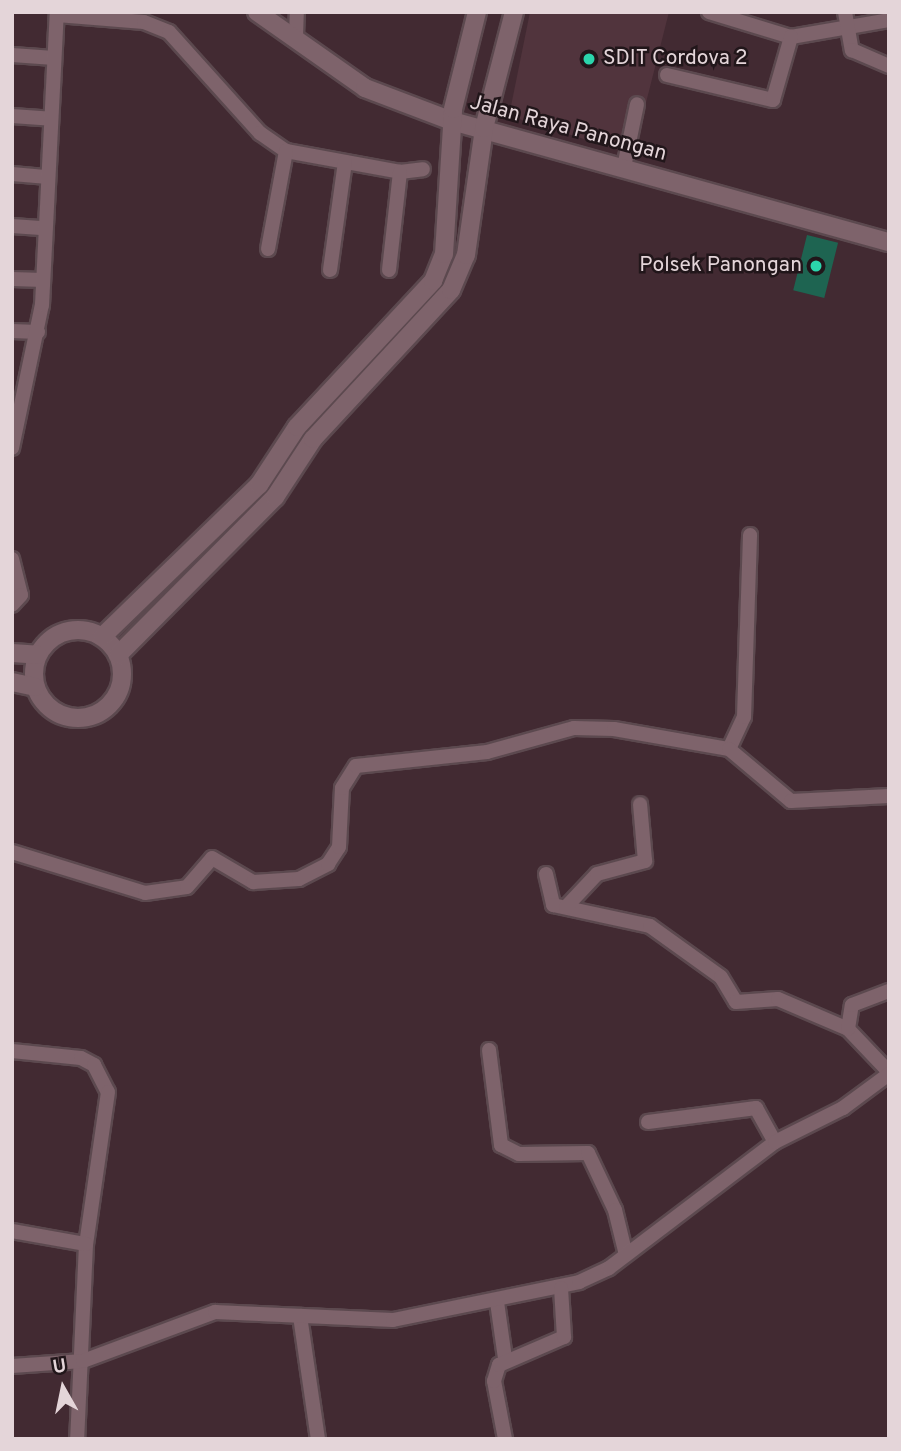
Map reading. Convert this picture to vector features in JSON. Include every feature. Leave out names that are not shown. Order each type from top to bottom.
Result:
[{"type":"street","name":"Jalan Raya Panongan","points":[[257,12],[296,36],[365,88],[452,121],[889,242]]},
{"type":"street","points":[[296,36],[297,12]]},
{"type":"street","points":[[102,637],[259,485],[297,427],[433,281],[445,244],[452,121],[477,12]]},
{"type":"street","points":[[118,655],[275,497],[313,439],[451,290],[466,256],[484,128],[514,12]]},
{"type":"street","points":[[709,12],[791,37],[889,20]]},
{"type":"street","points":[[845,12],[855,52],[889,66]]},
{"type":"street","points":[[13,441],[19,388],[38,332],[57,14],[144,22],[169,32],[260,133],[286,151],[400,172],[423,169]]},
{"type":"street","points":[[667,75],[773,100],[791,37]]},
{"type":"street","points":[[12,55],[54,58]]},
{"type":"street","points":[[624,167],[637,104]]},
{"type":"street","points":[[12,116],[51,118]]},
{"type":"street","points":[[268,250],[286,151]]},
{"type":"street","points":[[330,270],[345,162]]},
{"type":"street","points":[[389,270],[400,172]]},
{"type":"street","points":[[12,174],[48,177]]},
{"type":"street","points":[[12,226],[44,228]]},
{"type":"street","points":[[12,279],[43,280]]},
{"type":"street","points":[[12,331],[38,332]]},
{"type":"street","points":[[259,485],[275,497]]},
{"type":"street","points":[[729,749],[744,717],[750,535]]},
{"type":"street","points":[[12,559],[21,595],[12,605]]},
{"type":"street","points":[[12,653],[38,654],[68,631],[102,637],[118,655],[119,691],[93,716],[58,714],[35,687],[12,682]]},
{"type":"street","points":[[35,687],[38,654]]},
{"type":"street","points":[[12,852],[145,893],[187,887],[212,858],[253,882],[286,882],[310,876],[335,856],[345,779],[365,762],[487,752],[593,727],[729,749],[791,801],[889,796]]},
{"type":"street","points":[[566,906],[597,874],[645,861],[640,804]]},
{"type":"street","points":[[12,1366],[83,1361],[205,1314],[393,1320],[497,1302],[561,1287],[600,1273],[775,1142],[856,1101],[889,1073],[848,1029],[778,999],[739,1003],[721,977],[653,927],[550,902],[546,874]]},
{"type":"street","points":[[848,1029],[852,1005],[889,991]]},
{"type":"street","points":[[489,1050],[501,1145],[519,1154],[589,1153],[615,1210],[626,1255]]},
{"type":"street","points":[[12,1051],[81,1058],[103,1078],[110,1112],[86,1244],[83,1361],[77,1439]]},
{"type":"street","points":[[649,1122],[756,1108],[775,1142]]},
{"type":"street","points":[[12,1231],[86,1244]]},
{"type":"street","points":[[505,1358],[564,1337],[561,1287]]},
{"type":"street","points":[[497,1302],[505,1358],[494,1381],[505,1439]]},
{"type":"street","points":[[300,1316],[318,1439]]},
{"type":"shaded area","name":"SDIT Cordova 2","points":[[530,12],[669,12],[633,154],[509,116]]},
{"type":"building","name":"Polsek Panongan","points":[[807,235],[838,243],[824,298],[793,290]]},
{"type":"place","name":"SDIT Cordova 2","points":[[589,59]]},
{"type":"place","name":"Polsek Panongan","points":[[816,266]]}]
